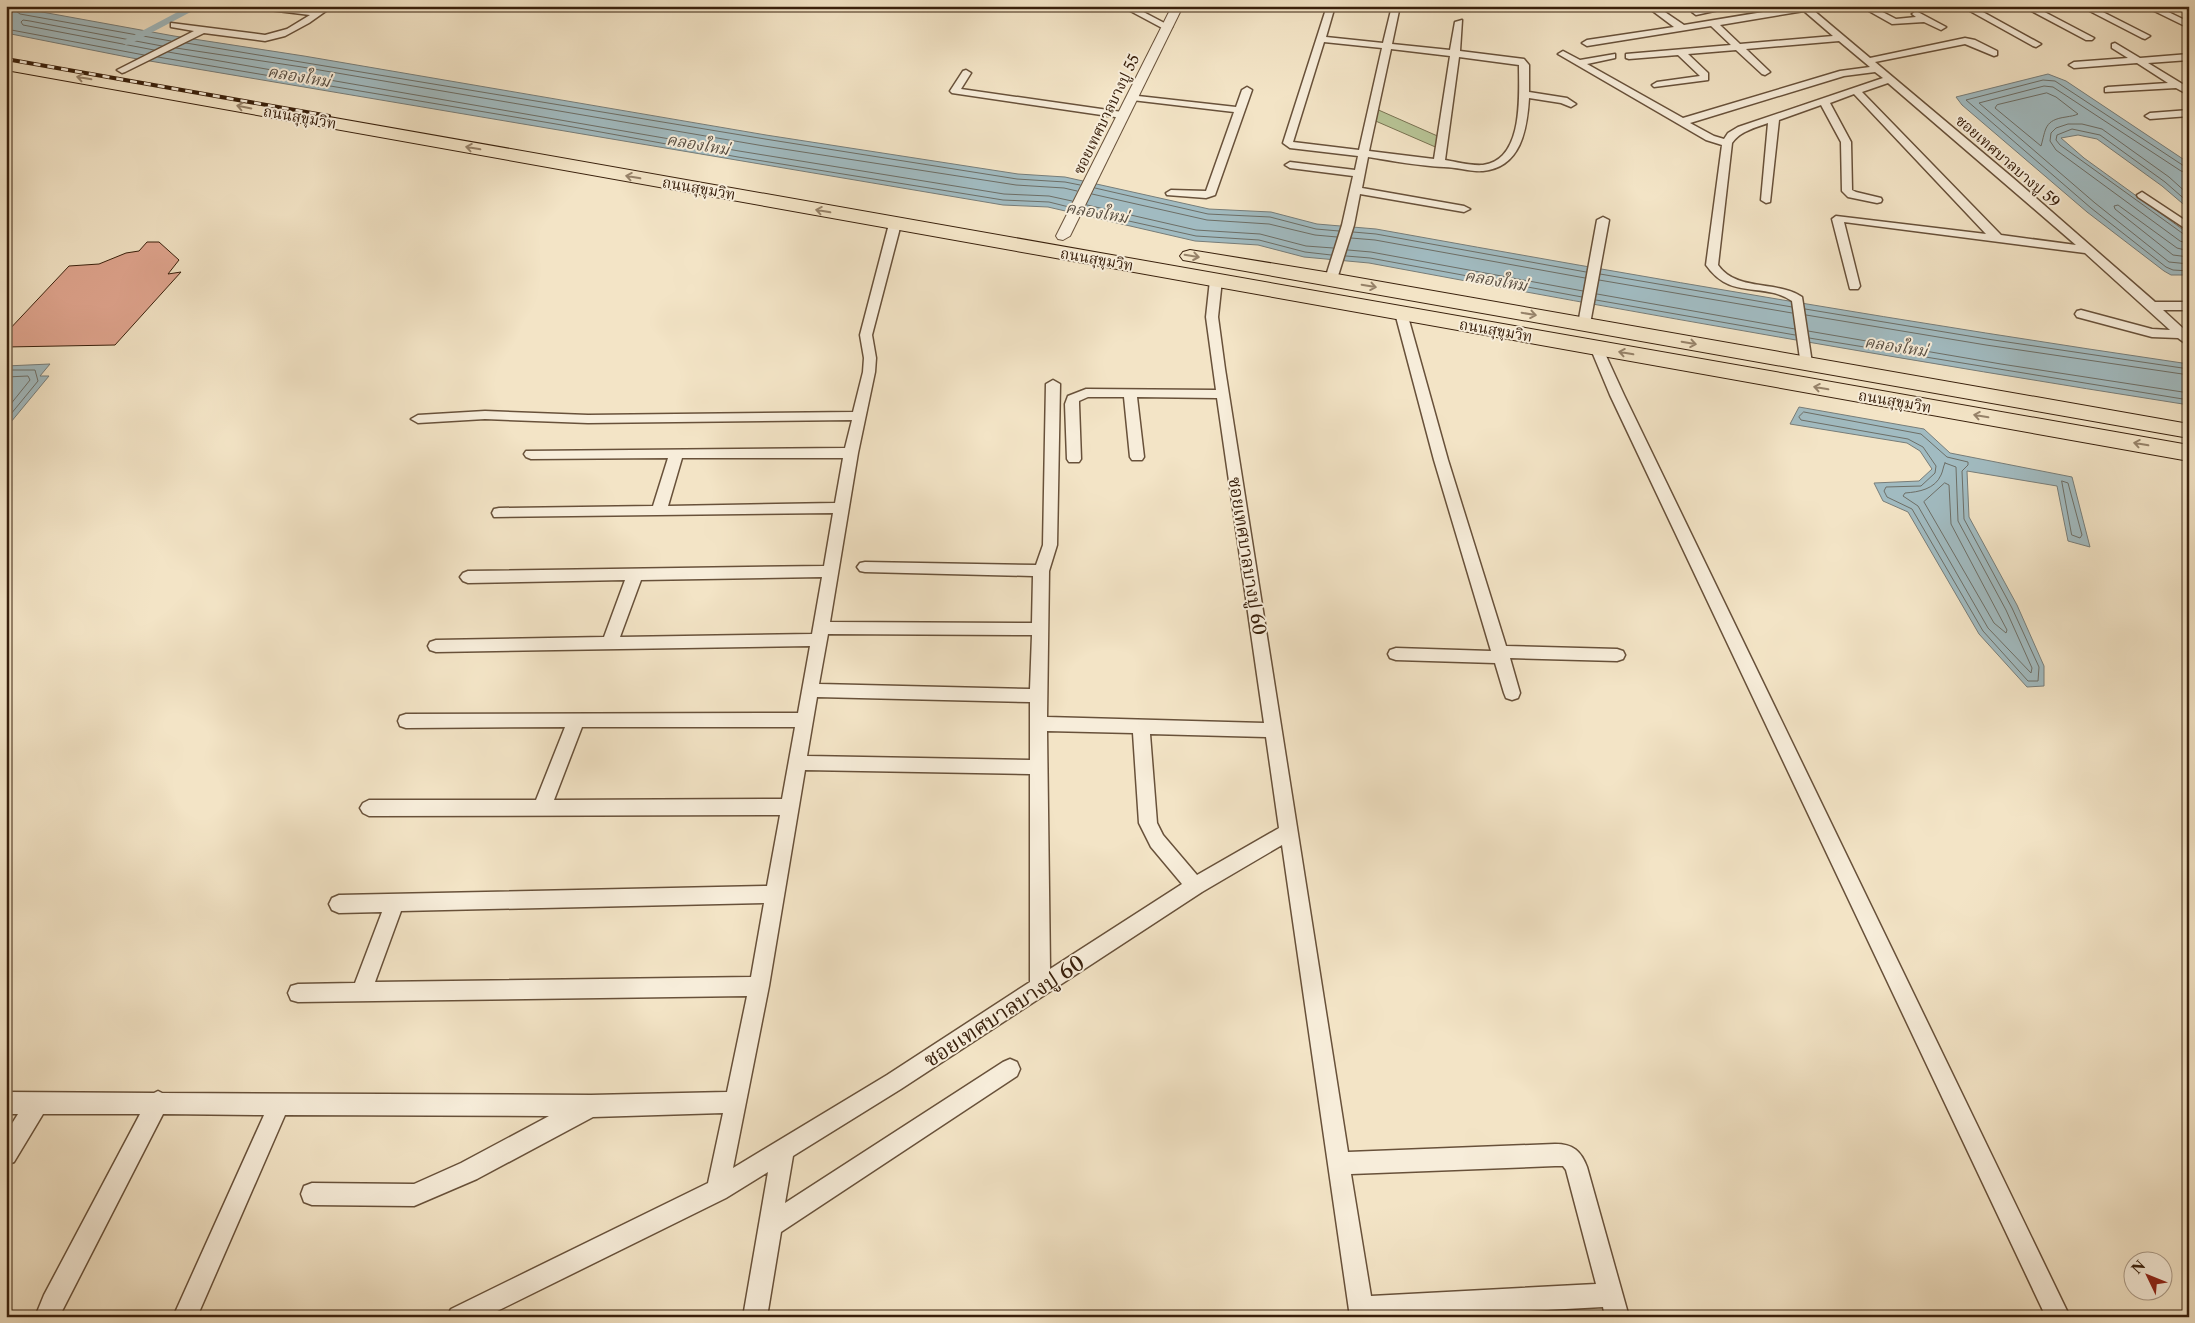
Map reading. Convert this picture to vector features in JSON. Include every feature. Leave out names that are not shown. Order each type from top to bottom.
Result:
[{"type":"highway","name":"ถนนสุขุมวิท","points":[[6,50],[129,67],[291,102],[680,168]]},
{"type":"highway","name":"ถนนสุขุมวิท","points":[[6,64],[895,224],[2189,453]]},
{"type":"highway","name":"ถนนสุขุมวิท","points":[[732,194],[747,180],[1067,228],[1586,315],[1804,354],[2189,431]]},
{"type":"street","points":[[261,6],[318,13]]},
{"type":"street","points":[[174,25],[199,32],[273,38],[285,34],[329,6]]},
{"type":"street","points":[[1125,6],[1167,27]]},
{"type":"street","name":"ซอยเทศบาลบางปู 55","points":[[1067,228],[1178,6]]},
{"type":"street","points":[[1321,39],[1521,61],[1524,65],[1521,134],[1500,164],[1495,167],[1482,168],[1299,147],[1288,143],[1331,6]]},
{"type":"street","points":[[1333,272],[1348,225],[1396,6]]},
{"type":"street","points":[[1650,6],[1682,28]]},
{"type":"street","points":[[1696,12],[1733,6]]},
{"type":"street","points":[[1738,6],[1753,17]]},
{"type":"street","points":[[1587,43],[1819,6]]},
{"type":"street","points":[[1864,6],[1895,22],[1926,19]]},
{"type":"street","points":[[1965,6],[2036,44]]},
{"type":"street","points":[[2026,6],[2089,38]]},
{"type":"street","points":[[2084,6],[2145,36]]},
{"type":"street","points":[[2148,6],[2189,25]]},
{"type":"street","name":"ซอยเทศบาลบางปู 59","points":[[1805,7],[2009,180],[2152,306],[2186,339]]},
{"type":"street","points":[[1910,11],[1941,27]]},
{"type":"street","points":[[1440,164],[1459,22]]},
{"type":"street","points":[[1712,23],[1765,72]]},
{"type":"street","points":[[129,67],[199,32]]},
{"type":"street","points":[[1629,56],[1841,38]]},
{"type":"street","points":[[1868,60],[1965,41],[1972,42],[1994,53]]},
{"type":"street","points":[[2114,46],[2189,92]]},
{"type":"street","points":[[1657,85],[1705,78],[1705,75],[1681,52]]},
{"type":"street","points":[[1563,54],[1710,138],[1727,143]]},
{"type":"street","points":[[1579,63],[1612,56]]},
{"type":"street","points":[[2074,65],[2189,57]]},
{"type":"street","points":[[1682,122],[1843,72],[1877,70]]},
{"type":"street","points":[[966,73],[955,91],[1122,115]]},
{"type":"street","points":[[1804,354],[1798,300],[1787,294],[1734,282],[1719,275],[1714,270],[1712,260],[1727,143],[1729,138],[1736,132],[1890,79]]},
{"type":"street","points":[[2108,90],[2189,84]]},
{"type":"street","points":[[1171,193],[1206,195],[1211,193],[1247,90]]},
{"type":"street","points":[[1856,90],[1996,237]]},
{"type":"street","points":[[1524,94],[1564,100],[1571,104]]},
{"type":"street","points":[[1132,97],[1240,110]]},
{"type":"street","points":[[1824,101],[1846,142],[1847,191],[1852,195],[1877,200]]},
{"type":"street","points":[[2150,116],[2189,113]]},
{"type":"street","points":[[1766,200],[1774,118]]},
{"type":"street","points":[[1290,164],[1359,174]]},
{"type":"street","points":[[1356,190],[1464,209]]},
{"type":"street","points":[[2142,195],[2189,228]]},
{"type":"street","points":[[1854,286],[1838,220],[1840,218],[2087,250]]},
{"type":"street","points":[[1586,315],[1603,220]]},
{"type":"street","points":[[718,1190],[759,986],[841,508],[870,358],[866,334],[895,224]]},
{"type":"street","name":"ซอยเทศบาลบางปู 60","points":[[1216,280],[1212,318],[1222,394],[1361,1312]]},
{"type":"street","points":[[2152,306],[2189,306]]},
{"type":"street","points":[[1401,313],[1441,460],[1512,693]]},
{"type":"street","points":[[2081,314],[2152,333],[2186,339]]},
{"type":"street","points":[[1596,347],[1628,420],[2058,1317]]},
{"type":"street","points":[[1040,987],[1038,724],[1041,571],[1050,545],[1054,384]]},
{"type":"street","points":[[1130,392],[1137,457]]},
{"type":"street","points":[[1074,459],[1073,400],[1086,393],[1222,394]]},
{"type":"street","points":[[418,419],[472,415],[588,419],[858,416]]},
{"type":"street","points":[[530,454],[851,453]]},
{"type":"street","points":[[660,510],[676,454]]},
{"type":"street","points":[[500,513],[841,508]]},
{"type":"street","points":[[865,567],[1041,571]]},
{"type":"street","points":[[468,577],[830,571]]},
{"type":"street","points":[[610,643],[634,574]]},
{"type":"street","points":[[436,646],[610,643],[820,634],[1040,629]]},
{"type":"street","points":[[1396,654],[1617,655]]},
{"type":"street","points":[[810,690],[1039,696]]},
{"type":"street","points":[[542,808],[576,720]]},
{"type":"street","points":[[406,721],[805,720]]},
{"type":"street","points":[[1038,724],[1273,730]]},
{"type":"street","points":[[1141,728],[1148,823],[1156,841],[1195,886]]},
{"type":"street","points":[[797,763],[1038,767]]},
{"type":"street","points":[[369,808],[790,807]]},
{"type":"street","name":"ซอยเทศบาลบางปู 60","points":[[459,1317],[718,1190],[894,1082],[1195,886],[1289,832]]},
{"type":"street","points":[[339,904],[774,894]]},
{"type":"street","points":[[362,992],[394,902]]},
{"type":"street","points":[[298,994],[759,986]]},
{"type":"street","points":[[770,1226],[1010,1069]]},
{"type":"street","points":[[6,1154],[37,1102]]},
{"type":"street","points":[[6,1103],[158,1102],[279,1105],[591,1106],[736,1102]]},
{"type":"street","points":[[47,1317],[52,1303],[158,1102]]},
{"type":"street","points":[[185,1317],[279,1105]]},
{"type":"street","points":[[312,1194],[414,1195],[469,1171],[591,1106]]},
{"type":"street","points":[[755,1317],[784,1150]]},
{"type":"street","points":[[1339,1163],[1569,1156],[1576,1167],[1614,1306],[1361,1312]]},
{"type":"green space","points":[[1374,108],[1442,138],[1440,149],[1371,119]]},
{"type":"water","name":"คลองใหม่","points":[[6,7],[766,135],[1018,174],[1065,177],[1209,209],[1271,212],[1317,224],[1376,229],[1782,300],[2189,364],[2189,405],[1779,337],[1369,263],[1304,257],[1258,245],[1195,241],[1048,207],[1003,205],[132,58],[6,33]]},
{"type":"water","points":[[2048,74],[2066,81],[2189,163],[2189,209],[2162,186],[2097,139],[2078,135],[2061,138],[2084,158],[2189,234],[2189,275],[2171,275],[2164,271],[2087,212],[1962,105],[1956,97]]},
{"type":"water","points":[[50,364],[40,376],[49,376],[6,428],[6,366]]},
{"type":"water","points":[[1799,407],[1924,429],[1950,453],[2072,477],[2090,547],[2068,541],[2057,486],[1967,471],[1969,517],[2017,605],[2044,666],[2044,686],[2027,687],[1979,634],[1908,512],[1883,501],[1874,483],[1919,481],[1932,469],[1920,451],[1907,443],[1790,424]]},
{"type":"building","points":[[147,242],[159,242],[179,260],[168,274],[181,272],[115,345],[6,347],[6,333],[69,266],[99,264],[126,253],[139,251]]},
{"type":"waterway","points":[[126,42],[197,6]]},
{"type":"railway","points":[[6,59],[329,116]]}]
